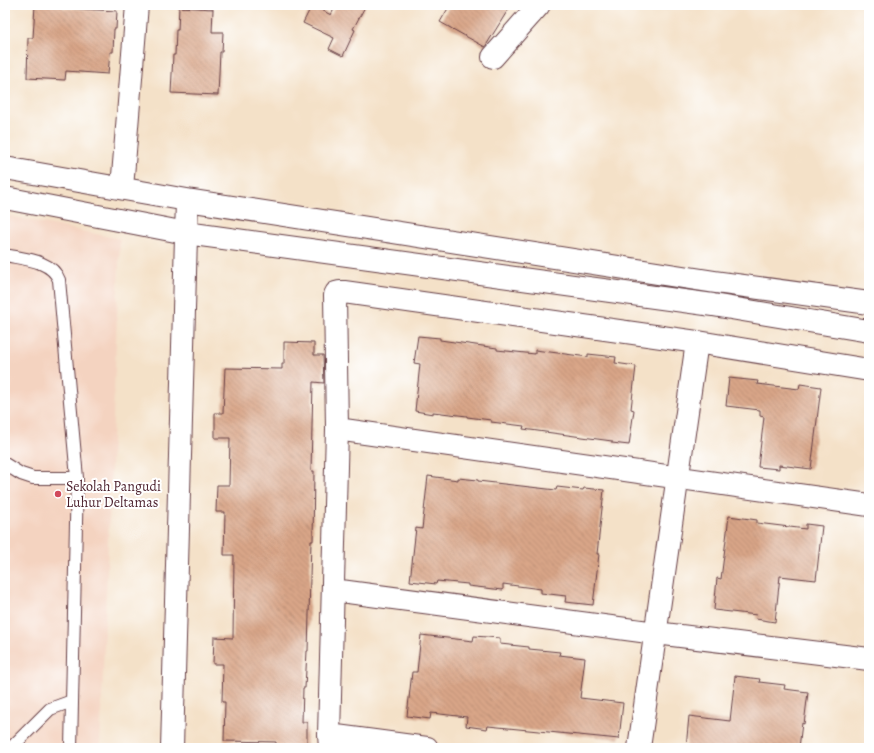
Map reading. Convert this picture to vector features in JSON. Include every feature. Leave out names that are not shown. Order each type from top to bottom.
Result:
[{"type":"street","points":[[122,188],[137,5]]},
{"type":"street","points":[[493,56],[539,5]]},
{"type":"street","points":[[5,168],[187,200],[715,282],[869,303]]},
{"type":"street","points":[[5,198],[186,233],[713,305],[869,330]]},
{"type":"street","points":[[172,748],[187,200]]},
{"type":"street","points":[[713,305],[715,282]]},
{"type":"street","points":[[427,748],[330,741],[337,429],[335,295],[338,292],[697,342],[869,370]]},
{"type":"street","points":[[639,748],[697,342]]},
{"type":"street","points":[[337,429],[869,505]]},
{"type":"street","points":[[333,590],[869,659]]},
{"type":"lane","points":[[5,255],[40,262],[53,270],[57,274],[59,280],[77,478],[71,748]]},
{"type":"lane","points":[[5,464],[21,474],[33,478],[77,478]]},
{"type":"lane","points":[[11,748],[50,709],[72,701]]},
{"type":"shaded area","name":"Sekolah Pangudi Luhur Deltamas","points":[[5,215],[120,239],[100,748],[5,748]]},
{"type":"building","points":[[35,5],[63,5],[63,8],[117,11],[116,29],[114,29],[113,52],[110,52],[108,74],[66,71],[65,80],[27,78],[28,38],[33,38]]},
{"type":"building","points":[[312,5],[331,15],[336,5],[366,5],[353,29],[355,30],[343,56],[329,49],[334,38],[303,23]]},
{"type":"building","points":[[450,5],[511,5],[485,47],[440,22]]},
{"type":"building","points":[[179,7],[213,9],[212,32],[223,32],[222,52],[220,52],[218,95],[171,93],[173,55],[175,55]]},
{"type":"building","points":[[418,336],[440,338],[440,340],[497,348],[497,350],[535,354],[535,350],[588,357],[588,354],[616,357],[615,363],[636,366],[631,409],[634,410],[629,445],[612,443],[612,441],[523,429],[524,426],[491,422],[491,420],[467,416],[433,412],[433,414],[415,411],[420,364],[414,363]]},
{"type":"building","points":[[284,342],[314,343],[314,355],[323,355],[324,383],[313,382],[311,471],[314,471],[313,541],[311,541],[308,651],[305,688],[303,688],[302,722],[307,722],[307,747],[276,746],[276,742],[224,741],[225,702],[222,702],[223,664],[213,664],[214,637],[233,638],[234,555],[224,555],[225,512],[216,512],[217,485],[229,485],[230,438],[215,438],[215,413],[223,413],[225,368],[282,369],[282,364],[284,364]]},
{"type":"building","points":[[729,378],[758,381],[757,384],[799,389],[800,384],[821,387],[811,469],[779,465],[779,469],[758,467],[764,417],[760,416],[760,410],[726,406]]},
{"type":"building","points":[[428,476],[458,480],[458,478],[478,480],[556,490],[557,487],[583,490],[584,488],[604,490],[593,605],[565,602],[566,596],[541,593],[541,589],[503,584],[503,590],[468,586],[468,584],[437,581],[436,584],[410,581],[416,528],[422,529]]},
{"type":"building","points":[[729,516],[757,520],[757,523],[806,529],[806,524],[822,526],[816,580],[780,576],[775,622],[756,619],[757,615],[714,610],[717,578],[721,579]]},
{"type":"building","points":[[421,635],[473,641],[474,636],[500,638],[500,644],[560,652],[559,655],[585,658],[580,698],[623,703],[619,739],[488,726],[487,729],[466,726],[467,717],[431,713],[430,719],[407,716],[412,672],[417,672]]},
{"type":"building","points":[[735,676],[760,679],[759,682],[785,685],[784,689],[808,692],[799,748],[686,748],[689,716],[730,721]]},
{"type":"place","name":"Sekolah Pangudi Luhur Deltamas","points":[[58,494]]}]
